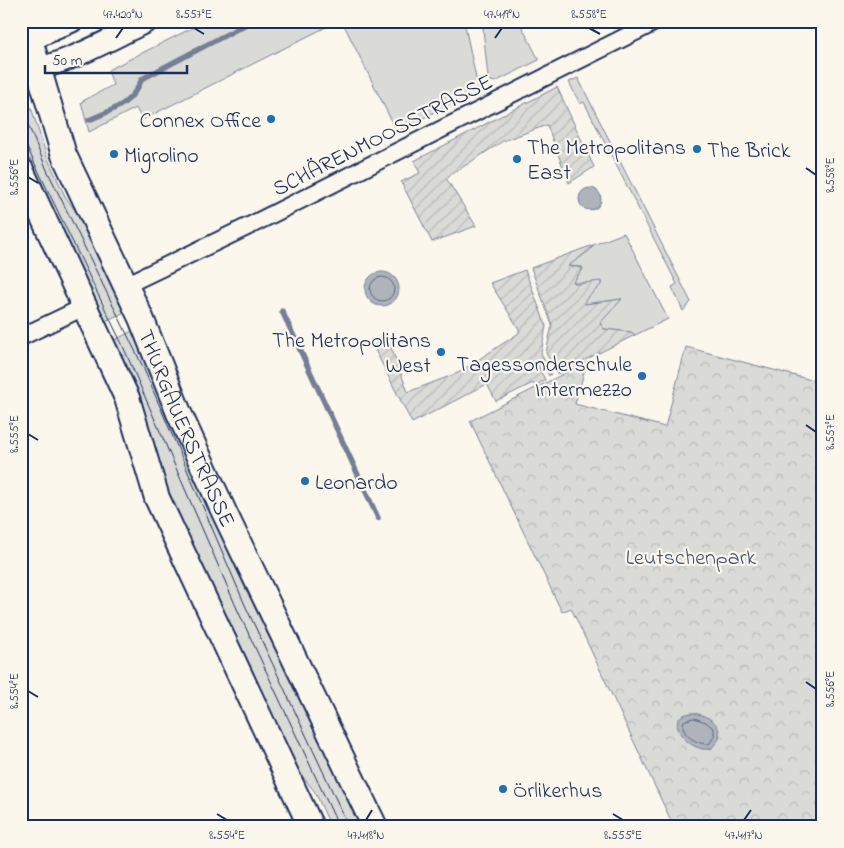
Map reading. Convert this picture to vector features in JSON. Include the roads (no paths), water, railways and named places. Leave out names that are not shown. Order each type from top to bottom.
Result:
[{"type":"main road","name":"THURGAUERSTRASSE","points":[[24,36],[29,70],[64,155],[141,318],[179,413],[224,512],[374,826]]},
{"type":"main road","name":"THURGAUERSTRASSE","points":[[21,170],[126,398],[157,498],[311,827]]},
{"type":"street","points":[[24,36],[72,21]]},
{"type":"street","points":[[29,70],[86,51],[147,21]]},
{"type":"street","name":"SCHÄRENMOOSSTRASSE","points":[[126,285],[294,204],[657,21]]},
{"type":"street","points":[[21,337],[84,307]]},
{"type":"water","points":[[590,188],[598,191],[601,199],[598,207],[590,210],[582,207],[579,199],[582,191]]},
{"type":"water","points":[[382,272],[389,273],[394,277],[398,282],[398,296],[394,301],[389,305],[382,306],[375,305],[370,301],[366,296],[365,289],[366,282],[370,277],[375,273]]},
{"type":"water","points":[[694,713],[709,718],[718,729],[719,739],[711,749],[702,749],[693,745],[685,740],[680,733],[677,726],[678,720],[684,715]]},
{"type":"waterway","points":[[89,120],[121,105],[133,95],[142,79],[252,21]]},
{"type":"waterway","points":[[282,311],[378,518]]},
{"type":"tram line","points":[[21,108],[47,170],[143,367],[245,605],[349,827]]},
{"type":"tram line","points":[[21,135],[122,344],[238,611],[339,827]]},
{"type":"place","name":"Connex Office","points":[[271,119]]},
{"type":"place","name":"The Brick","points":[[697,149]]},
{"type":"place","name":"Migrolino","points":[[114,154]]},
{"type":"place","name":"The Metropolitans East","points":[[517,159]]},
{"type":"place","name":"The Metropolitans West","points":[[441,352]]},
{"type":"place","name":"Tagessonderschule Intermezzo","points":[[642,376]]},
{"type":"place","name":"Leonardo","points":[[305,481]]},
{"type":"place","name":"Örlikerhus","points":[[503,789]]},
{"type":"park label","name":"Leutschenpark","points":[[691,556]]}]
